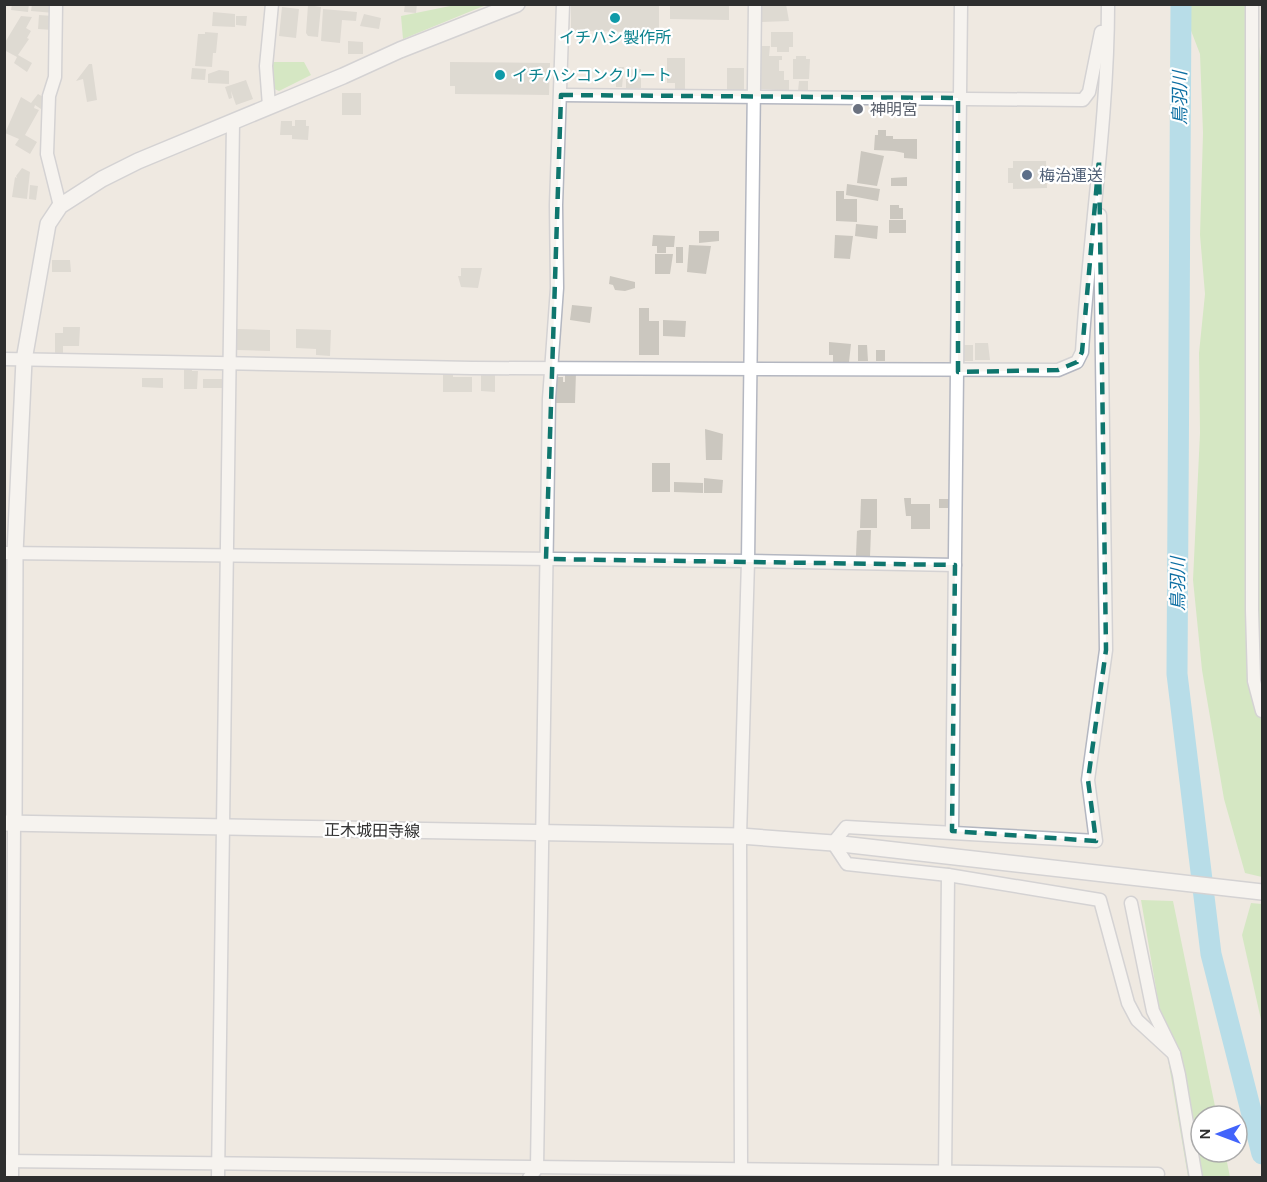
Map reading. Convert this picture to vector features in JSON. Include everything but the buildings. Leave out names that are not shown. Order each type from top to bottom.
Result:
[{"type":"street","points":[[56,4],[55,77],[50,96],[47,154],[60,206]]},
{"type":"street","points":[[269,106],[266,66],[272,4]]},
{"type":"street","points":[[533,1173],[550,368],[557,288],[556,205],[563,4]]},
{"type":"street","points":[[741,1168],[740,837],[748,561],[755,4]]},
{"type":"street","points":[[952,831],[958,372],[958,98],[961,4]]},
{"type":"street","points":[[1252,4],[1252,610],[1254,681],[1263,711]]},
{"type":"street","points":[[12,1178],[8,1161],[10,553],[24,360],[48,225],[60,206],[102,179],[138,161],[507,6]]},
{"type":"street","points":[[561,95],[1083,100],[1089,92],[1100,33],[1108,7]]},
{"type":"street","points":[[4,359],[126,363],[229,362],[550,368],[750,368],[958,372],[1058,370],[1077,362],[1082,352],[1086,282],[1099,159],[1108,7]]},
{"type":"street","points":[[218,1178],[233,122]]},
{"type":"street","points":[[1099,159],[1106,650],[1088,780],[1096,841],[846,826],[833,843],[847,864],[948,875],[1100,900],[1128,1003],[1137,1020],[1173,1054]]},
{"type":"street","points":[[10,553],[748,561],[955,566]]},
{"type":"street","name":"正木城田寺線","points":[[9,823],[740,837],[833,843],[1263,892]]},
{"type":"street","points":[[945,1175],[948,875]]},
{"type":"street","points":[[1131,903],[1153,1011],[1173,1054],[1196,1178]]},
{"type":"street","points":[[8,1161],[533,1173],[741,1168],[945,1175],[1158,1174]]},
{"type":"highlighted area","points":[[561,95],[958,98],[958,372],[1058,370],[1077,362],[1082,352],[1099,159],[1106,650],[1088,780],[1096,841],[952,831],[955,565],[546,559]]},
{"type":"green space","points":[[455,5],[486,5],[403,39],[401,16]]},
{"type":"green space","points":[[1188,5],[1252,5],[1262,64],[1262,877],[1245,873],[1224,799],[1202,670],[1193,580],[1200,433],[1199,353],[1205,294],[1200,235],[1203,133],[1200,54],[1190,28]]},
{"type":"green space","points":[[273,62],[304,62],[311,75],[279,91],[272,88]]},
{"type":"green space","points":[[1141,900],[1173,901],[1215,1104],[1189,1104],[1189,1164],[1227,1164],[1230,1177],[1188,1177]]},
{"type":"green space","points":[[1251,903],[1262,904],[1262,1024],[1242,935]]},
{"type":"waterway","name":"鳥羽川","points":[[1181,4],[1177,674],[1211,954],[1262,1154]]},
{"type":"place","name":"イチハシ製作所","points":[[615,18]]},
{"type":"place","name":"イチハシコンクリート","points":[[500,75]]},
{"type":"place","name":"神明宮","points":[[858,109]]},
{"type":"place","name":"梅治運送","points":[[1027,175]]}]
